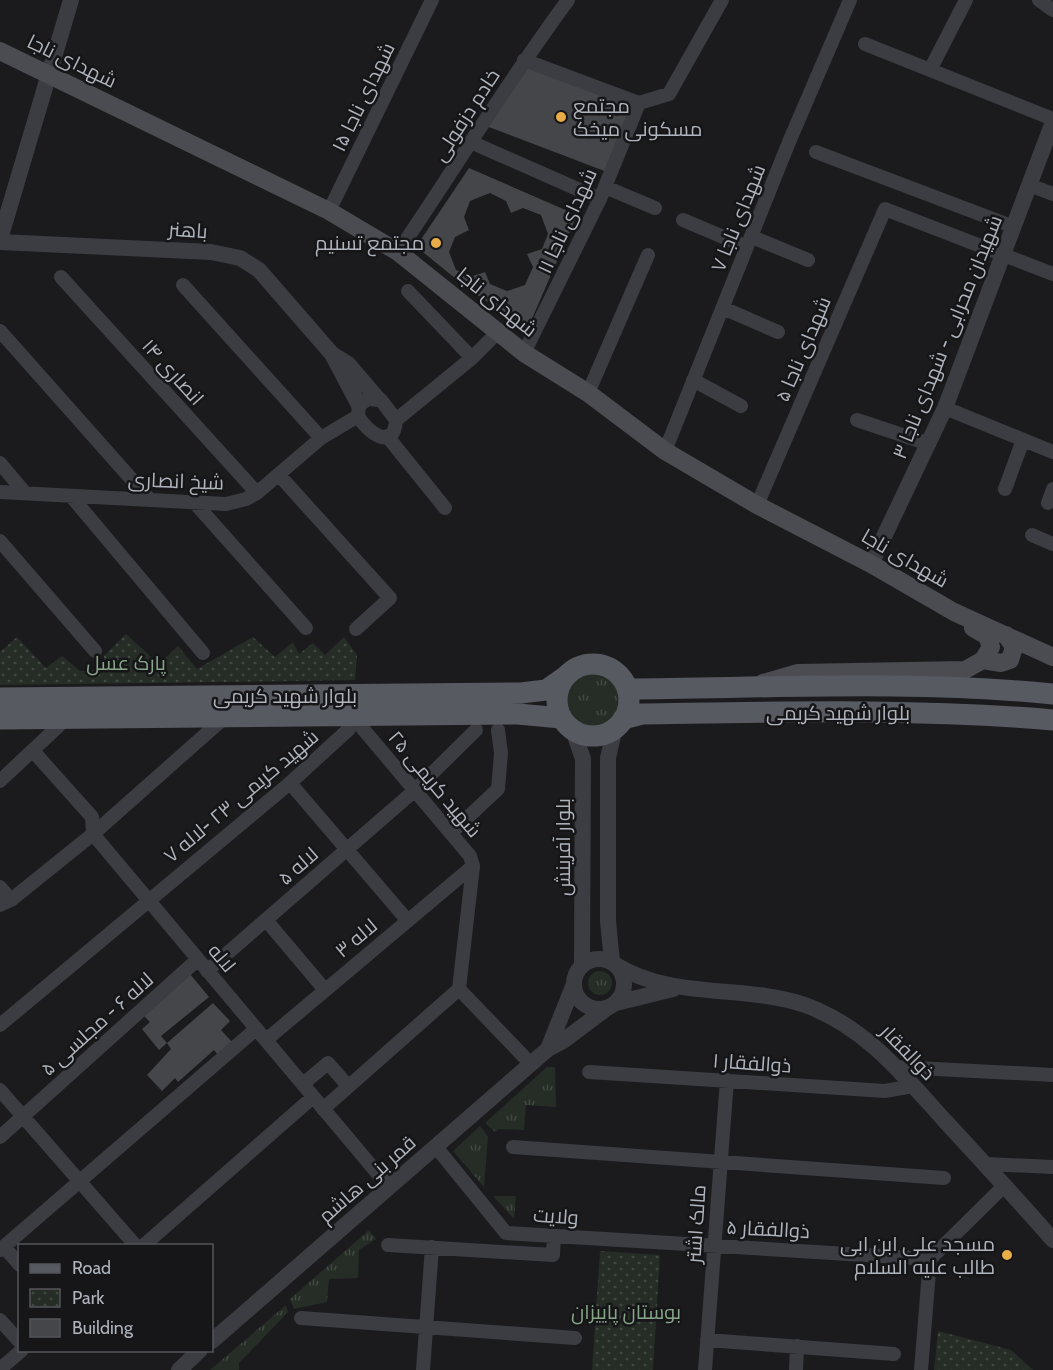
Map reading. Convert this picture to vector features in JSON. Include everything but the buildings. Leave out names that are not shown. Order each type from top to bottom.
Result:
[{"type":"main road","name":"شهدای ناجا","points":[[0,51],[329,211],[398,252],[524,353],[588,393],[665,451],[757,505],[871,564],[954,612],[987,636],[991,647],[983,660]]},
{"type":"main road","name":"شهدای ناجا","points":[[954,612],[1053,657]]},
{"type":"main road","points":[[749,687],[798,673],[950,671],[973,667],[983,660],[1001,663],[1010,660],[1014,647],[1006,635]]},
{"type":"main road","points":[[584,665],[606,666],[622,680],[627,689],[627,710],[619,723],[601,735],[582,734],[567,724],[557,696],[566,676],[584,665]]},
{"type":"main road","name":"بلوار شهید کریمی","points":[[0,719],[353,717],[520,703],[546,690],[566,676]]},
{"type":"main road","name":"بلوار شهید کریمی","points":[[627,689],[990,688],[1053,694]]},
{"type":"main road","points":[[667,714],[662,710],[660,700],[670,689]]},
{"type":"main road","name":"بلوار شهید کریمی","points":[[0,698],[520,703],[567,724]]},
{"type":"main road","name":"بلوار شهید کریمی","points":[[619,723],[642,714],[979,714],[1053,720]]},
{"type":"street","points":[[0,240],[5,208],[50,74],[71,0]]},
{"type":"street","name":"شهدای ناجا ۱۵","points":[[329,211],[432,0]]},
{"type":"street","name":"خادم دزفولی","points":[[398,252],[473,143],[524,60],[568,0]]},
{"type":"street","points":[[524,60],[639,103],[669,94],[722,0]]},
{"type":"street","name":"شهدای ناجا ۷","points":[[665,451],[850,0]]},
{"type":"street","points":[[930,70],[966,0]]},
{"type":"street","points":[[1039,0],[1053,10]]},
{"type":"street","points":[[866,44],[1053,120]]},
{"type":"street","name":"شهدای ناجا ۱۱","points":[[524,353],[603,193],[639,103]]},
{"type":"street","name":"شهیدان محرابی - شهدای ناجا ۳","points":[[871,564],[945,408],[1053,120]]},
{"type":"street","points":[[473,143],[603,193],[655,208]]},
{"type":"street","points":[[816,152],[1014,226]]},
{"type":"street","points":[[1029,186],[1053,194]]},
{"type":"street","name":"شهدای ناجا ۵","points":[[757,505],[885,209],[1003,255]]},
{"type":"street","points":[[683,220],[808,260]]},
{"type":"street","name":"باهنر","points":[[0,240],[211,252],[240,258],[259,270],[332,354],[359,410]]},
{"type":"street","points":[[588,393],[648,255]]},
{"type":"street","points":[[1003,255],[1053,274]]},
{"type":"street","name":"انصاری ۱۴","points":[[61,277],[257,493]]},
{"type":"street","points":[[183,285],[321,438]]},
{"type":"street","points":[[408,291],[472,358]]},
{"type":"street","points":[[723,309],[778,332]]},
{"type":"street","points":[[0,331],[150,500]]},
{"type":"street","points":[[396,420],[390,409],[378,399],[368,399],[359,410],[371,433],[381,437],[387,436],[394,428],[396,420],[472,358],[498,332]]},
{"type":"street","name":"باهنر","points":[[332,354],[348,364],[378,399]]},
{"type":"street","points":[[693,380],[741,406]]},
{"type":"street","points":[[945,408],[1053,452]]},
{"type":"street","name":"شیخ انصاری","points":[[0,492],[226,504],[246,499],[257,493],[321,438],[359,410]]},
{"type":"street","points":[[856,420],[929,444]]},
{"type":"street","points":[[387,436],[445,508]]},
{"type":"street","points":[[1005,489],[1023,440]]},
{"type":"street","points":[[0,463],[25,493]]},
{"type":"street","points":[[279,475],[390,598],[356,629]]},
{"type":"street","points":[[1048,503],[1053,489]]},
{"type":"street","points":[[71,496],[203,653]]},
{"type":"street","points":[[194,502],[306,628]]},
{"type":"street","points":[[1032,536],[1053,544]]},
{"type":"street","points":[[0,541],[95,651]]},
{"type":"street","name":"شهید کریمی ۲۳ -لاله ۷","points":[[0,1024],[290,783],[349,729],[353,717]]},
{"type":"street","name":"شهید کریمی ۲۵","points":[[353,717],[470,856],[472,866],[459,989]]},
{"type":"street","points":[[0,781],[67,718]]},
{"type":"street","points":[[0,887],[6,902],[93,834],[224,718]]},
{"type":"street","points":[[611,1006],[624,984],[614,964],[608,921],[608,758],[619,723]]},
{"type":"street","name":"بلوار آفرینش","points":[[567,724],[583,759],[582,965]]},
{"type":"street","name":"لاله ۵","points":[[207,971],[414,790],[476,730]]},
{"type":"street","points":[[451,833],[498,789],[501,753],[498,730]]},
{"type":"street","name":"لاله","points":[[33,752],[92,817],[93,834],[389,1187]]},
{"type":"street","points":[[290,783],[408,921]]},
{"type":"street","name":"لاله ۳","points":[[266,1040],[472,866]]},
{"type":"street","points":[[266,920],[325,990]]},
{"type":"street","points":[[548,1049],[582,965],[597,959],[614,964],[641,978],[680,987]]},
{"type":"street","name":"لاله ۶ - مجلسی ۵","points":[[0,1137],[197,960]]},
{"type":"street","points":[[574,984],[575,992],[584,1005],[599,1009],[680,987]]},
{"type":"street","name":"ذوالفقار","points":[[680,987],[740,991],[779,997],[832,1016],[861,1034],[897,1067],[1053,1240]]},
{"type":"street","points":[[323,1109],[459,989],[531,1064]]},
{"type":"street","name":"قمر بنی هاشم","points":[[213,1336],[548,1049],[563,1041],[611,1006]]},
{"type":"street","points":[[18,1263],[2,1248],[256,1029]]},
{"type":"street","points":[[303,1084],[328,1063],[348,1086]]},
{"type":"street","points":[[897,1067],[1053,1076]]},
{"type":"street","name":"ذوالفقار ۱","points":[[589,1072],[885,1091],[913,1086]]},
{"type":"street","name":"مالک اشتر","points":[[705,1370],[727,1080]]},
{"type":"street","points":[[0,1090],[135,1244]]},
{"type":"street","points":[[144,1244],[314,1097]]},
{"type":"street","name":"ولایت","points":[[435,1147],[506,1233],[714,1246]]},
{"type":"street","points":[[513,1147],[944,1178]]},
{"type":"street","points":[[985,1164],[1053,1167]]},
{"type":"street","points":[[921,1370],[930,1259],[1005,1185]]},
{"type":"street","points":[[388,1245],[553,1255],[554,1236]]},
{"type":"street","name":"ذوالفقار ۵","points":[[714,1246],[930,1259]]},
{"type":"street","points":[[423,1370],[432,1247]]},
{"type":"street","points":[[301,1318],[575,1338]]},
{"type":"street","points":[[0,1320],[18,1340]]},
{"type":"street","points":[[707,1340],[894,1354]]},
{"type":"street","points":[[795,1370],[797,1346]]},
{"type":"street","points":[[0,1369],[20,1352]]},
{"type":"street","points":[[179,1370],[199,1352]]},
{"type":"green space","name":"پارک عسل","points":[[126,634],[159,664],[178,646],[197,669],[253,637],[275,657],[293,642],[299,654],[313,643],[325,655],[344,637],[357,655],[355,680],[0,685],[0,652],[17,637],[46,668],[62,656],[80,671],[104,670],[104,656]]},
{"type":"green space","points":[[593,672],[604,674],[613,680],[619,689],[621,700],[619,711],[613,720],[604,726],[593,728],[582,726],[573,720],[567,711],[565,700],[567,689],[573,680],[582,674]]},
{"type":"green space","points":[[600,971],[605,972],[611,978],[611,988],[605,994],[600,995],[595,994],[589,988],[588,983],[589,978],[595,972]]},
{"type":"green space","points":[[547,1067],[555,1067],[556,1107],[526,1105],[524,1130],[499,1129],[495,1132],[485,1123]]},
{"type":"green space","points":[[480,1126],[488,1137],[484,1187],[453,1151]]},
{"type":"green space","points":[[493,1196],[516,1196],[514,1219]]},
{"type":"green space","points":[[369,1230],[376,1239],[359,1250],[358,1278],[329,1279],[327,1302],[294,1309],[290,1299]]},
{"type":"green space","name":"بوستان پاییزان","points":[[600,1251],[660,1255],[653,1370],[592,1370]]},
{"type":"green space","points":[[286,1305],[288,1312],[239,1363],[239,1370],[210,1370]]},
{"type":"green space","points":[[938,1331],[1011,1350],[1033,1370],[934,1370]]},
{"type":"place","name":"مجتمع مسکونی میخک","points":[[561,117]]},
{"type":"place","name":"مجتمع تسنیم","points":[[436,243]]},
{"type":"place","name":"مسجد علی ابن ابی طالب علیه السلام","points":[[1007,1255]]}]
